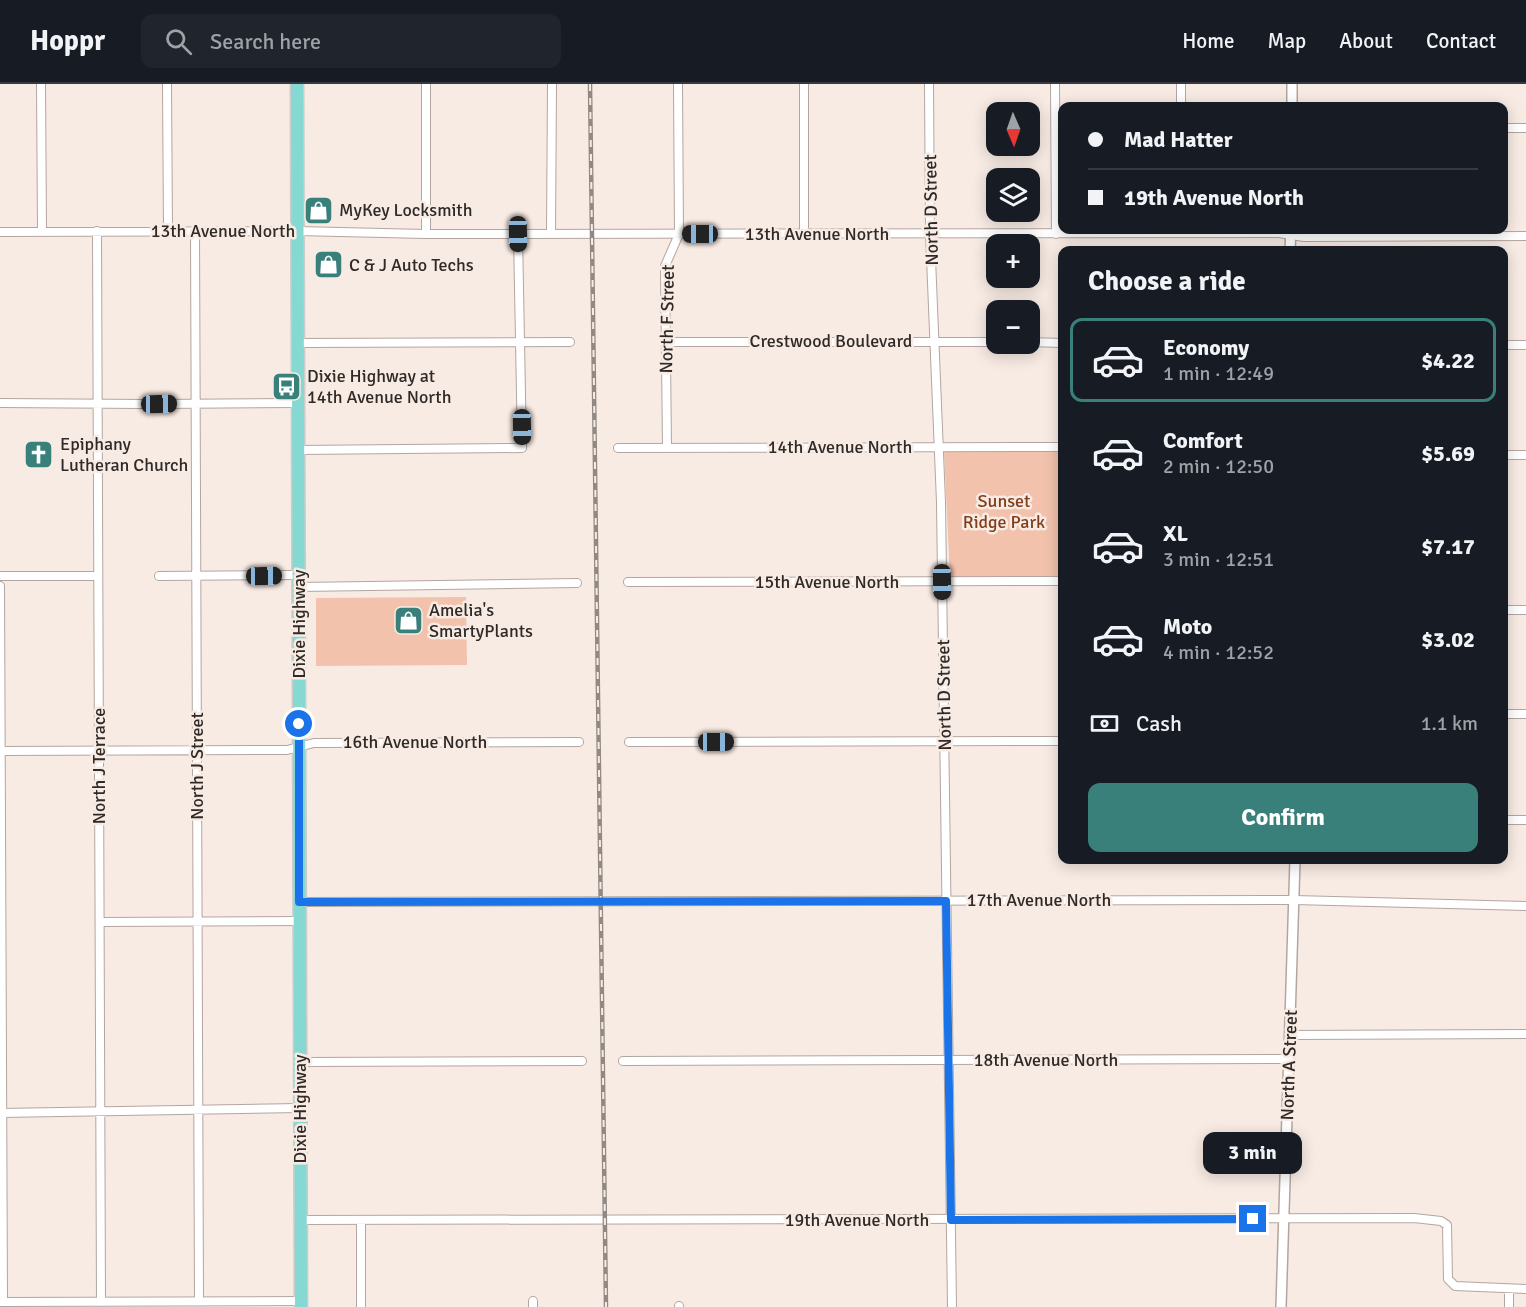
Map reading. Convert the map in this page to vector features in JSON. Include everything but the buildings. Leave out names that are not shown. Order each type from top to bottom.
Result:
[{"type":"main road","name":"Dixie Highway","points":[[297,84],[301,1304]]},
{"type":"street","points":[[41,84],[42,231]]},
{"type":"street","points":[[167,84],[168,231]]},
{"type":"street","points":[[426,84],[426,234]]},
{"type":"street","points":[[551,234],[552,84]]},
{"type":"street","name":"North F Street","points":[[668,448],[665,266],[679,234],[678,84]]},
{"type":"street","points":[[804,84],[804,234]]},
{"type":"street","name":"North D Street","points":[[929,84],[930,234],[940,447],[952,1307]]},
{"type":"street","points":[[1055,84],[1056,234]]},
{"type":"street","points":[[1181,84],[1181,102]]},
{"type":"street","points":[[1292,84],[1292,102]]},
{"type":"street","points":[[1508,128],[1526,128]]},
{"type":"street","name":"13th Avenue North","points":[[0,231],[1056,234]]},
{"type":"street","name":"North J Terrace","points":[[97,231],[101,1302]]},
{"type":"street","name":"North J Street","points":[[195,231],[199,1301]]},
{"type":"street","points":[[298,450],[522,448],[518,234]]},
{"type":"street","name":"13th Avenue North","points":[[1296,234],[1304,237],[1526,236]]},
{"type":"street","points":[[298,343],[570,342]]},
{"type":"street","name":"Crestwood Boulevard","points":[[666,342],[986,342]]},
{"type":"street","points":[[1040,342],[1058,343]]},
{"type":"street","points":[[1508,345],[1526,345]]},
{"type":"street","points":[[159,404],[298,403]]},
{"type":"street","points":[[0,404],[145,404]]},
{"type":"street","name":"14th Avenue North","points":[[618,448],[1058,447]]},
{"type":"street","points":[[1508,455],[1526,455]]},
{"type":"street","points":[[0,576],[98,576]]},
{"type":"street","points":[[159,576],[299,581],[577,583]]},
{"type":"street","name":"15th Avenue North","points":[[628,582],[1058,581]]},
{"type":"street","points":[[0,586],[1,1302],[30,1304],[199,1301],[301,1304]]},
{"type":"street","points":[[1508,610],[1526,610]]},
{"type":"street","points":[[1508,714],[1526,714]]},
{"type":"street","points":[[628,742],[1058,741]]},
{"type":"street","name":"16th Avenue North","points":[[0,751],[287,750],[314,743],[579,742]]},
{"type":"street","points":[[1508,820],[1526,820]]},
{"type":"street","name":"North A Street","points":[[1281,1307],[1295,864]]},
{"type":"street","name":"17th Avenue North","points":[[299,902],[1294,900],[1526,906]]},
{"type":"street","points":[[99,922],[300,921]]},
{"type":"street","points":[[1290,1035],[1526,1034]]},
{"type":"street","name":"18th Avenue North","points":[[623,1061],[1289,1059]]},
{"type":"street","points":[[300,1062],[582,1061]]},
{"type":"street","points":[[1,1113],[300,1108]]},
{"type":"street","name":"19th Avenue North","points":[[300,1220],[1414,1218],[1441,1221],[1447,1225],[1448,1279],[1455,1286],[1509,1288]]},
{"type":"street","points":[[361,1221],[361,1307]]},
{"type":"street","points":[[1509,1307],[1509,1288],[1526,1289]]},
{"type":"green space","name":"Sunset Ridge Park","points":[[944,451],[1058,452],[1058,576],[950,577]]},
{"type":"green space","points":[[466,597],[467,665],[316,666],[316,598]]},
{"type":"railway","points":[[590,84],[606,1307]]},
{"type":"place","name":"MyKey Locksmith","points":[[318,210]]},
{"type":"place","name":"C & J Auto Techs","points":[[328,265]]},
{"type":"place","name":"Dixie Highway at 14th Avenue North","points":[[286,386]]},
{"type":"place","name":"Epiphany Lutheran Church","points":[[39,454]]},
{"type":"place","name":"Amelia's SmartyPlants","points":[[408,620]]},
{"type":"route","points":[[299,724],[299,902],[946,901],[951,1220],[1253,1219]]}]
